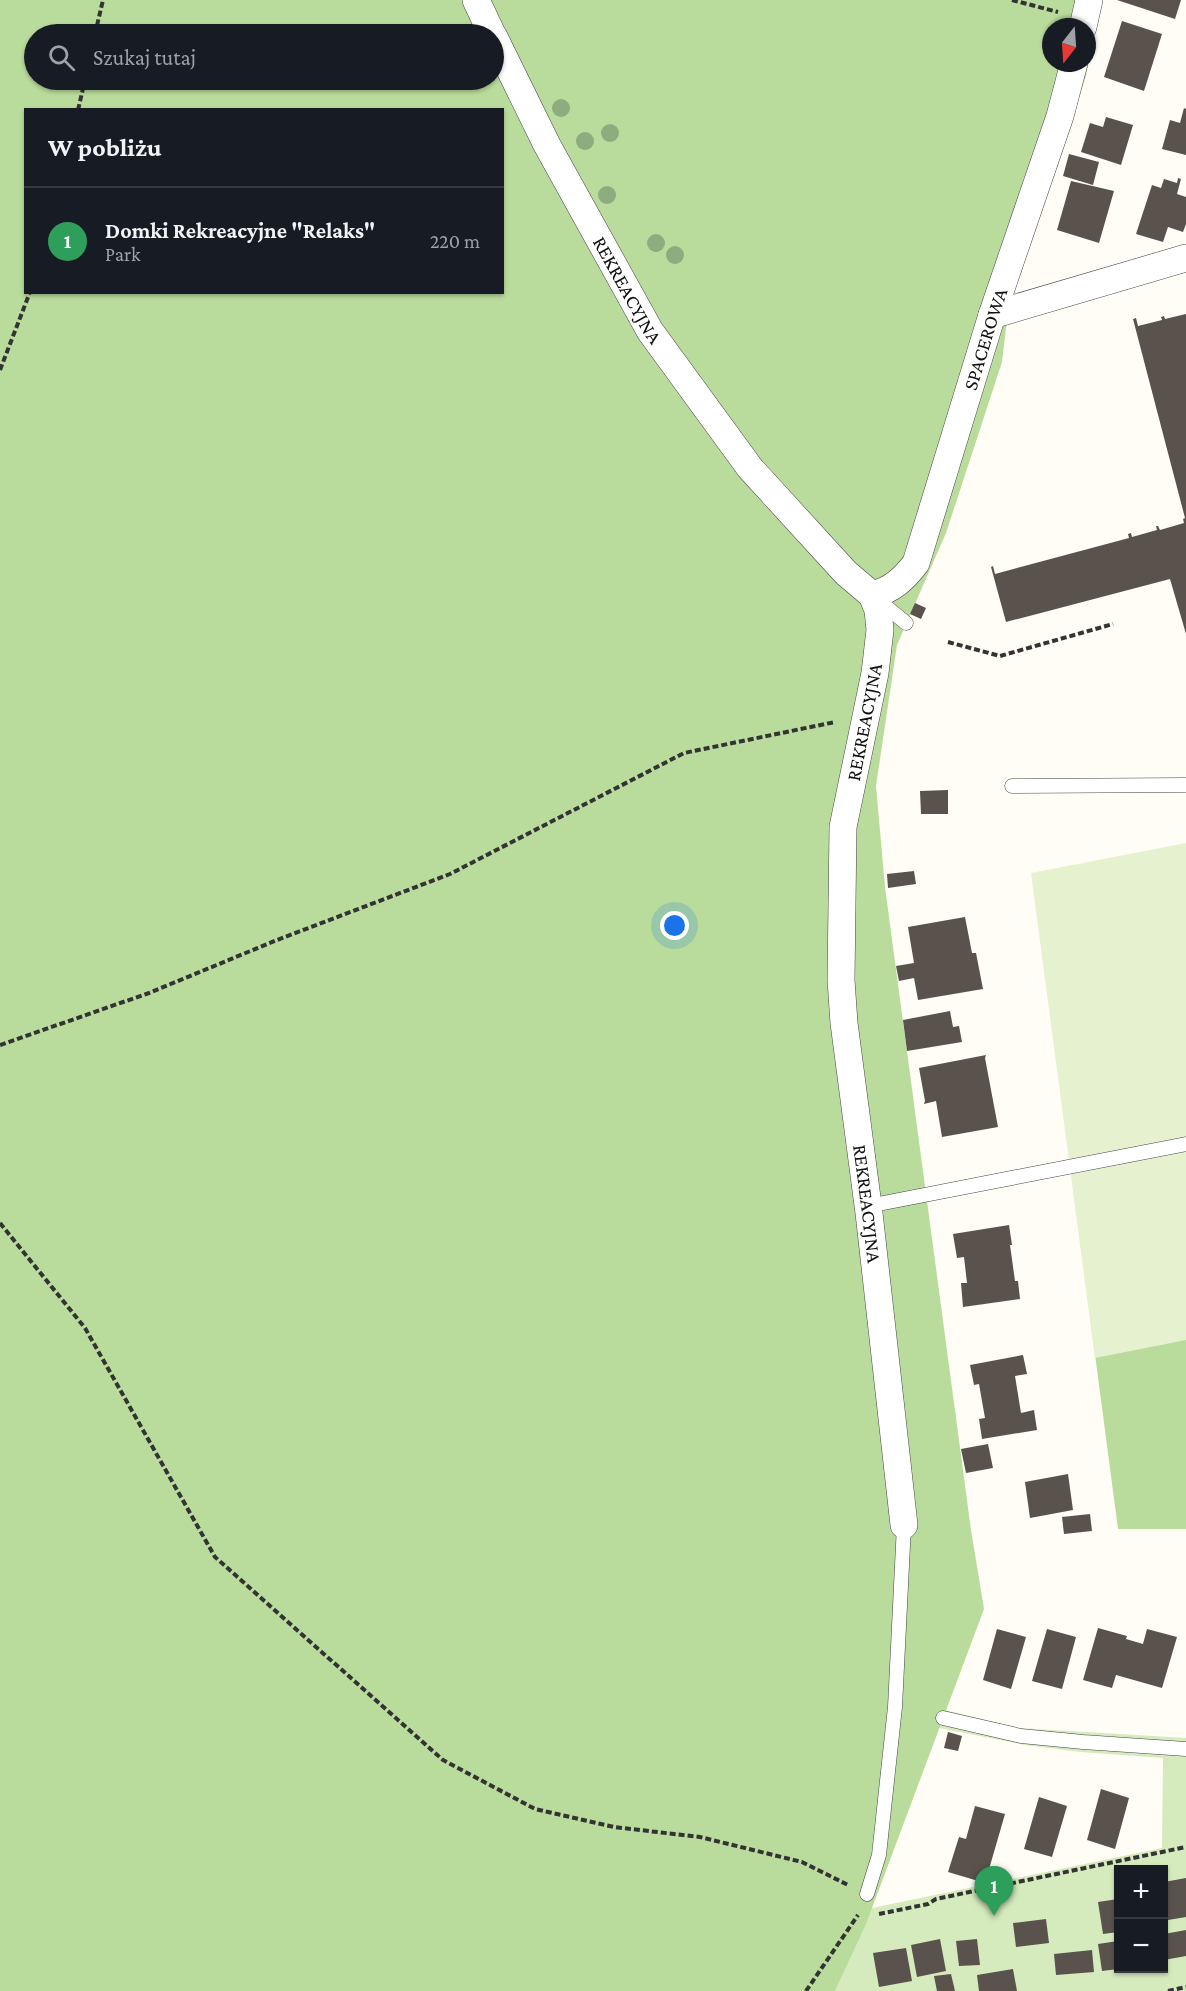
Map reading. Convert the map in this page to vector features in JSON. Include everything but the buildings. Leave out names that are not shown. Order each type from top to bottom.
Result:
[{"type":"street","name":"REKREACYJNA","points":[[476,0],[487,24]]},
{"type":"street","name":"REKREACYJNA","points":[[504,58],[547,145],[650,331],[750,468],[846,573],[872,595],[878,610],[880,630],[868,715],[843,827],[841,980],[844,1023],[868,1206],[904,1525]]},
{"type":"street","name":"SPACEROWA","points":[[872,595],[893,587],[906,576],[916,562],[992,315],[1060,116],[1072,72]]},
{"type":"street","points":[[992,315],[1186,258]]},
{"type":"lane","points":[[872,595],[906,623]]},
{"type":"lane","points":[[1012,786],[1186,785]]},
{"type":"lane","points":[[868,1206],[1186,1144]]},
{"type":"lane","points":[[867,1894],[879,1855],[895,1707],[904,1525]]},
{"type":"lane","points":[[943,1718],[1021,1736],[1186,1749]]},
{"type":"path","points":[[97,24],[103,0]]},
{"type":"path","points":[[1012,0],[1086,15]]},
{"type":"path","points":[[78,108],[83,90]]},
{"type":"path","points":[[0,370],[29,294]]},
{"type":"path","points":[[948,642],[1000,656],[1113,624]]},
{"type":"path","points":[[0,1045],[149,993],[277,940],[450,874],[684,753],[868,715]]},
{"type":"path","points":[[0,1223],[85,1328],[215,1557],[443,1760],[535,1809],[614,1827],[700,1837],[802,1862],[867,1894],[856,1919],[806,1991]]},
{"type":"path","points":[[877,1914],[928,1904],[936,1899],[1186,1847]]},
{"type":"path","points":[[856,1919],[867,1916]]},
{"type":"path","points":[[1168,1991],[1186,1987]]},
{"type":"green space","points":[[0,0],[1101,0],[1096,25],[1096,18],[1042,18],[1042,72],[1087,72],[1086,76],[1010,295],[1002,362],[946,533],[897,645],[876,786],[885,887],[971,1530],[984,1609],[866,1924],[835,1991],[0,1991]]},
{"type":"green space","points":[[1186,843],[1186,1340],[1095,1358],[1031,873]]},
{"type":"green space","points":[[1186,1159],[1186,1529],[1118,1529],[1072,1180]]},
{"type":"green space","points":[[945,1710],[1019,1728],[1186,1738],[1186,1991],[835,1991],[872,1908],[1162,1848],[1163,1758],[1025,1745],[939,1728]]},
{"type":"place","name":"Domki Rekreacyjne \"Relaks\"","points":[[994,1916]]}]
